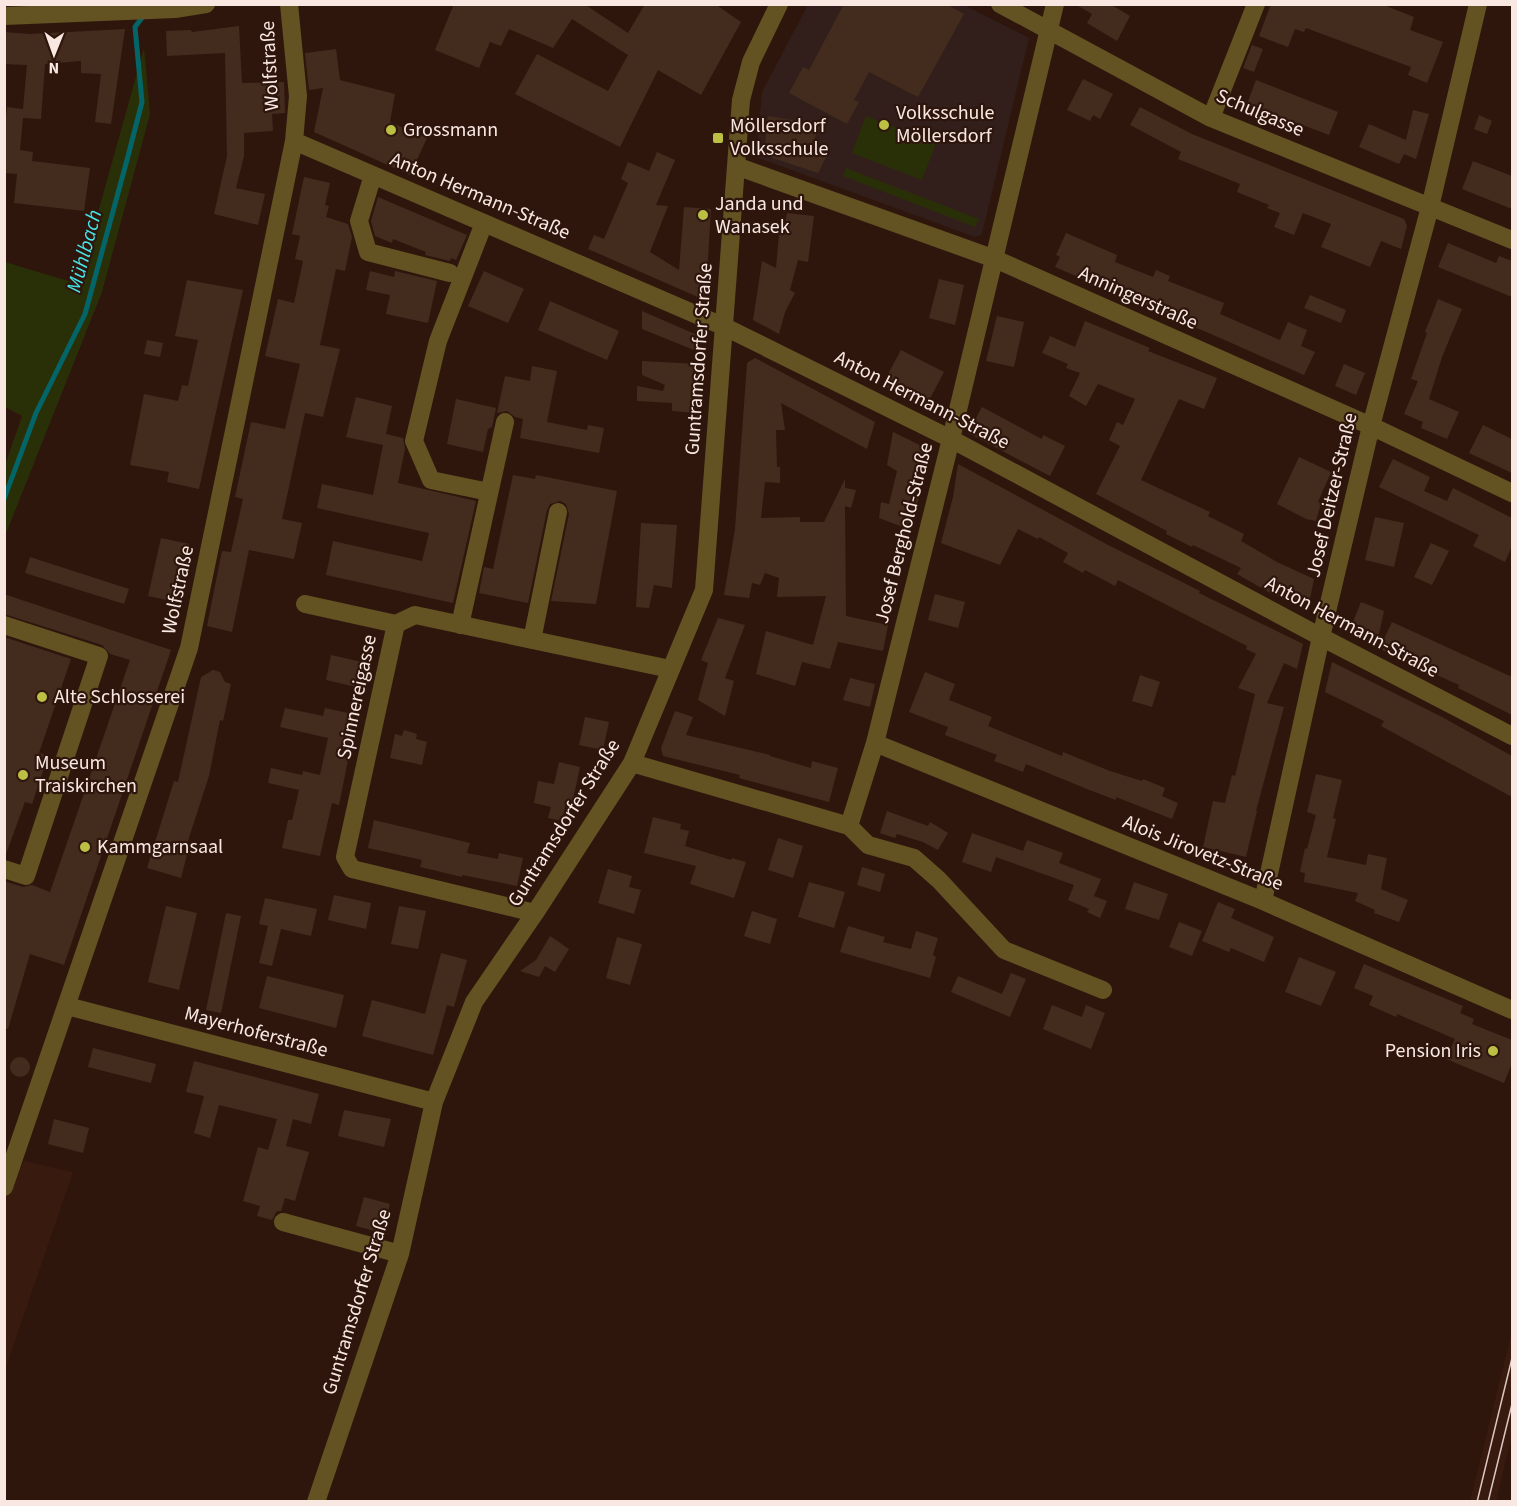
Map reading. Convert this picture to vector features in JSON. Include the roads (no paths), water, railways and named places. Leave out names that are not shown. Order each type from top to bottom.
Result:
[{"type":"street","points":[[4,16],[116,8],[135,11],[175,9],[206,4]]},
{"type":"street","name":"Wolfstraße","points":[[4,1187],[189,648],[294,141],[298,96],[289,4]]},
{"type":"street","name":"Guntramsdorfer Straße","points":[[316,1502],[400,1254],[434,1102],[474,1002],[535,914],[632,763],[704,590],[743,91],[751,62],[779,4]]},
{"type":"street","name":"Schulgasse","points":[[1000,4],[1211,118],[1512,240]]},
{"type":"street","name":"Josef Berghold-Straße","points":[[849,826],[875,743],[995,259],[1055,4]]},
{"type":"street","points":[[1211,118],[1256,4]]},
{"type":"street","name":"Josef Deitzer-Straße","points":[[1263,901],[1321,637],[1371,426],[1431,207],[1478,4]]},
{"type":"street","name":"Anton Hermann-Straße","points":[[294,141],[725,327],[951,439],[1321,637],[1512,736]]},
{"type":"street","name":"Anningerstraße","points":[[736,166],[995,259],[1371,426],[1512,494]]},
{"type":"street","points":[[373,175],[359,221],[368,252],[450,273]]},
{"type":"street","points":[[484,223],[438,341],[414,441],[431,480],[489,492]]},
{"type":"street","points":[[460,625],[505,422]]},
{"type":"street","points":[[532,640],[558,512]]},
{"type":"street","points":[[305,604],[396,624]]},
{"type":"street","name":"Spinnereigasse","points":[[535,914],[352,869],[345,857],[396,624],[415,615],[670,669]]},
{"type":"street","points":[[4,625],[99,656],[26,876],[4,869]]},
{"type":"street","name":"Alois Jirovetz-Straße","points":[[875,743],[1263,901],[1512,1010]]},
{"type":"street","points":[[632,763],[849,826],[868,845],[914,858],[939,880],[1004,950],[1103,990]]},
{"type":"street","name":"Mayerhoferstraße","points":[[67,1006],[434,1102]]},
{"type":"street","points":[[284,1222],[400,1254]]},
{"type":"waterway","name":"Mühlbach","points":[[4,499],[36,413],[85,314],[142,102],[135,27],[144,15]]},
{"type":"tram line","points":[[1477,1502],[1512,1358]]},
{"type":"tram line","points":[[1488,1502],[1512,1404]]},
{"type":"place","name":"Volksschule Möllersdorf","points":[[884,125]]},
{"type":"place","name":"Grossmann","points":[[391,130]]},
{"type":"place","name":"Möllersdorf Volksschule","points":[[718,138]]},
{"type":"place","name":"Janda und Wanasek","points":[[703,215]]},
{"type":"place","name":"Alte Schlosserei","points":[[42,697]]},
{"type":"place","name":"Museum Traiskirchen","points":[[23,775]]},
{"type":"place","name":"Kammgarnsaal","points":[[85,847]]},
{"type":"place","name":"Pension Iris","points":[[1493,1051]]}]
